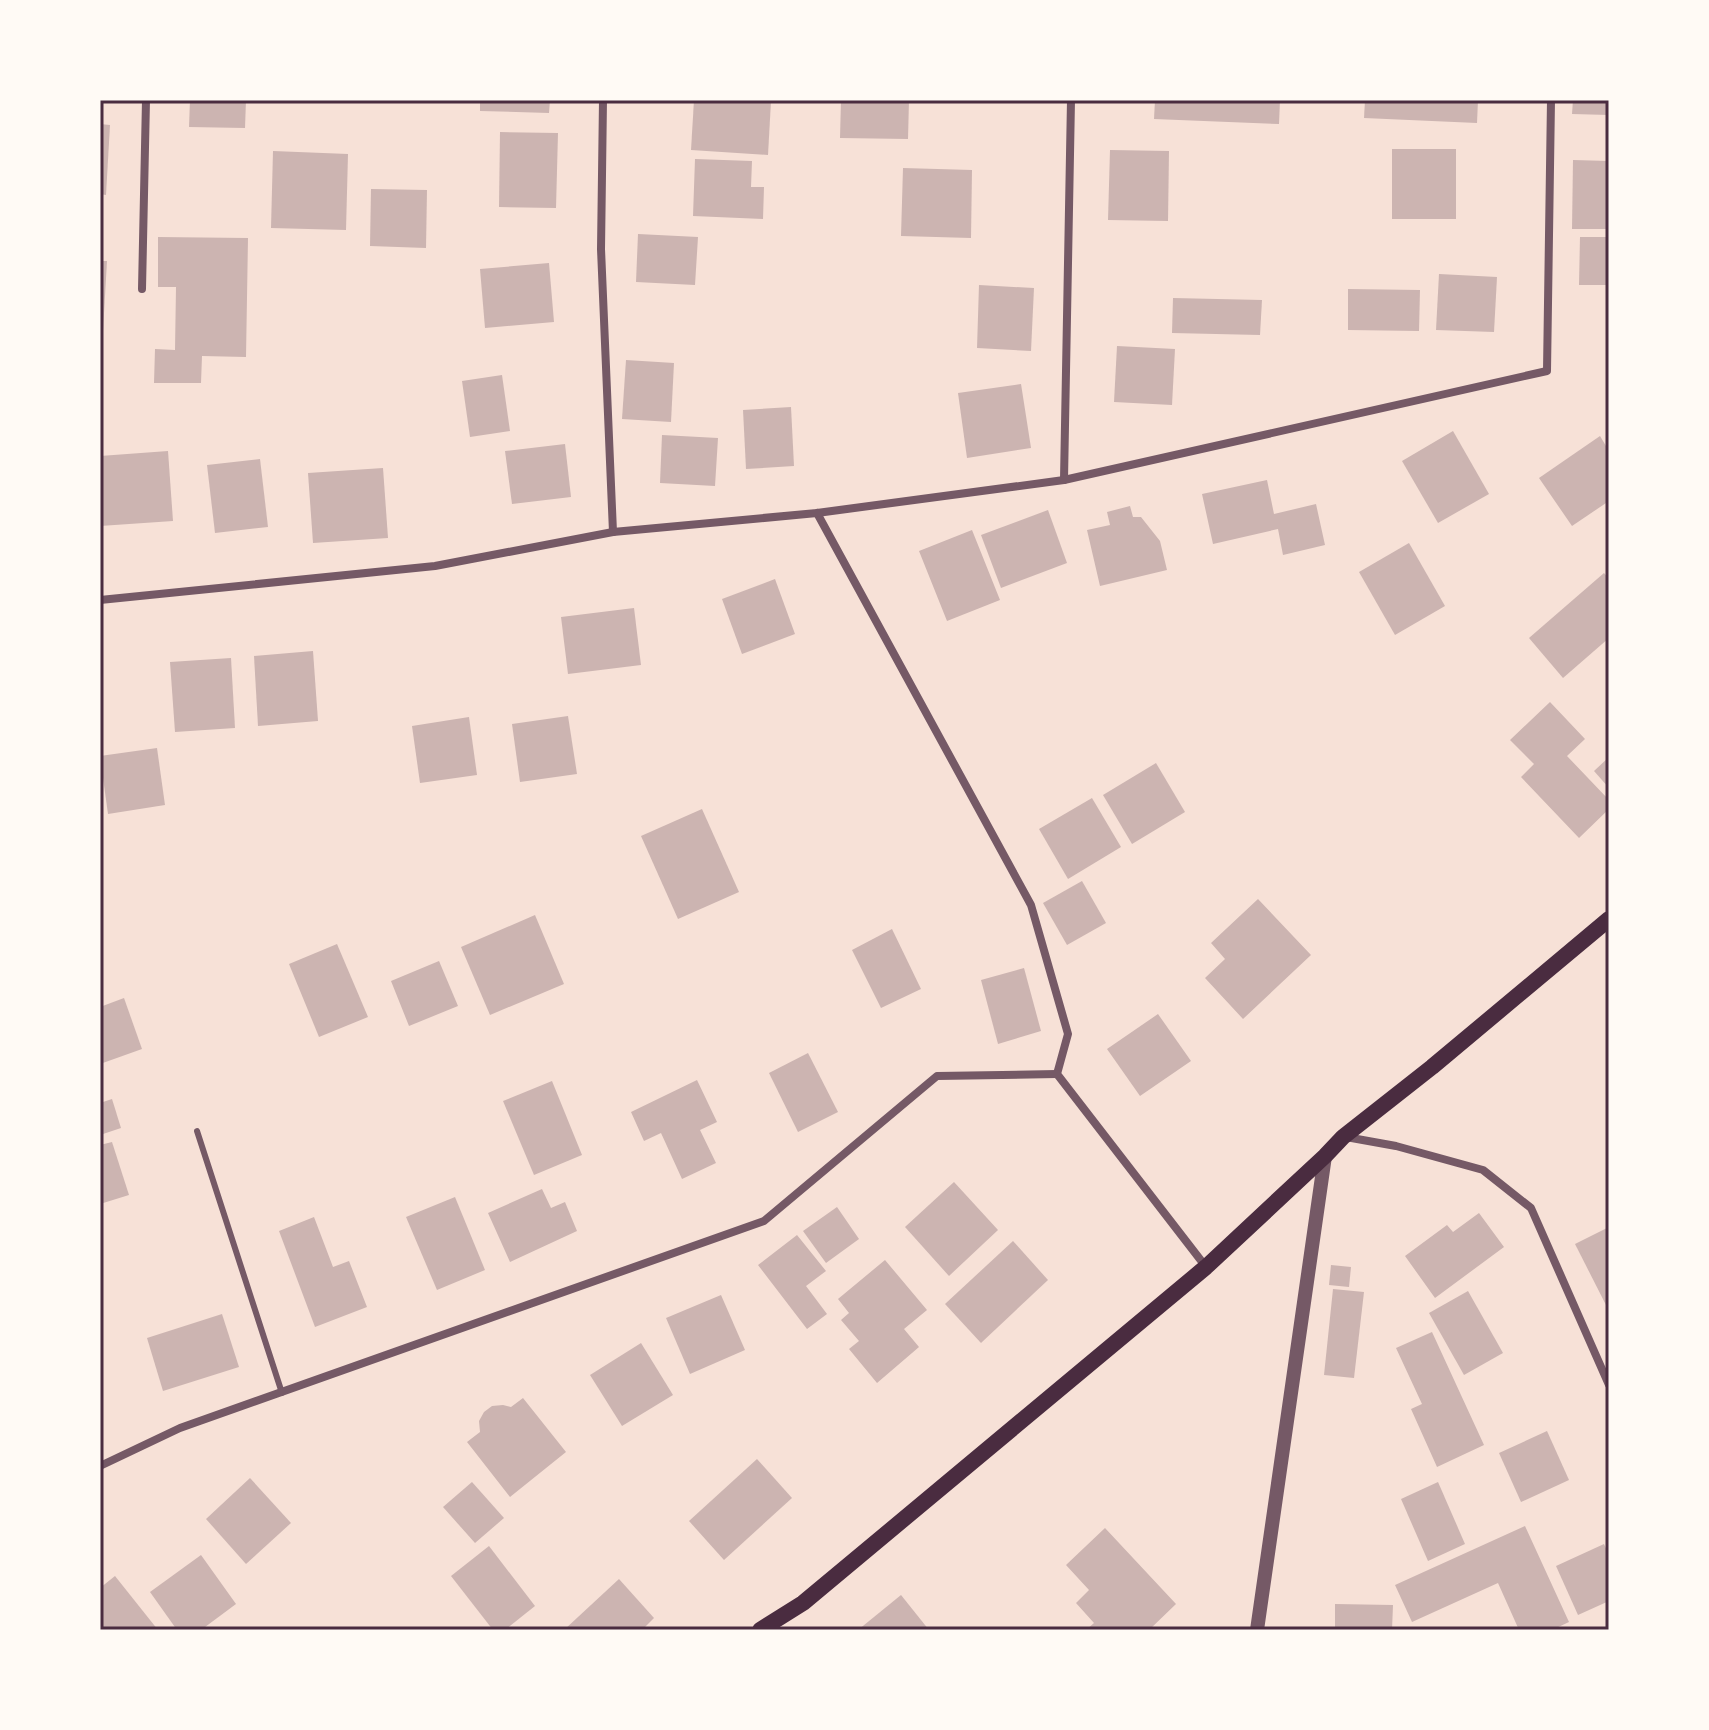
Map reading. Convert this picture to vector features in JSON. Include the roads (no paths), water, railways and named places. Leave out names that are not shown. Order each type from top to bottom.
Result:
[{"type":"main road","points":[[778,1630],[803,1603],[1206,1267],[1343,1137],[1609,919]]},
{"type":"main road","points":[[760,1630],[803,1603]]},
{"type":"street","points":[[142,289],[146,100]]},
{"type":"street","points":[[603,100],[601,249],[613,532]]},
{"type":"street","points":[[1064,480],[1071,100]]},
{"type":"street","points":[[100,600],[435,566],[613,532],[817,513],[1064,480],[1547,371],[1551,100]]},
{"type":"street","points":[[817,513],[1031,905],[1068,1034],[1057,1074]]},
{"type":"street","points":[[1057,1074],[1206,1267]]},
{"type":"street","points":[[100,1466],[180,1428],[764,1221],[937,1076],[1057,1074]]},
{"type":"street","points":[[1343,1137],[1396,1146],[1483,1170],[1531,1208],[1609,1385]]},
{"type":"street","points":[[1257,1630],[1325,1156]]},
{"type":"lane","points":[[197,1131],[282,1393]]}]
